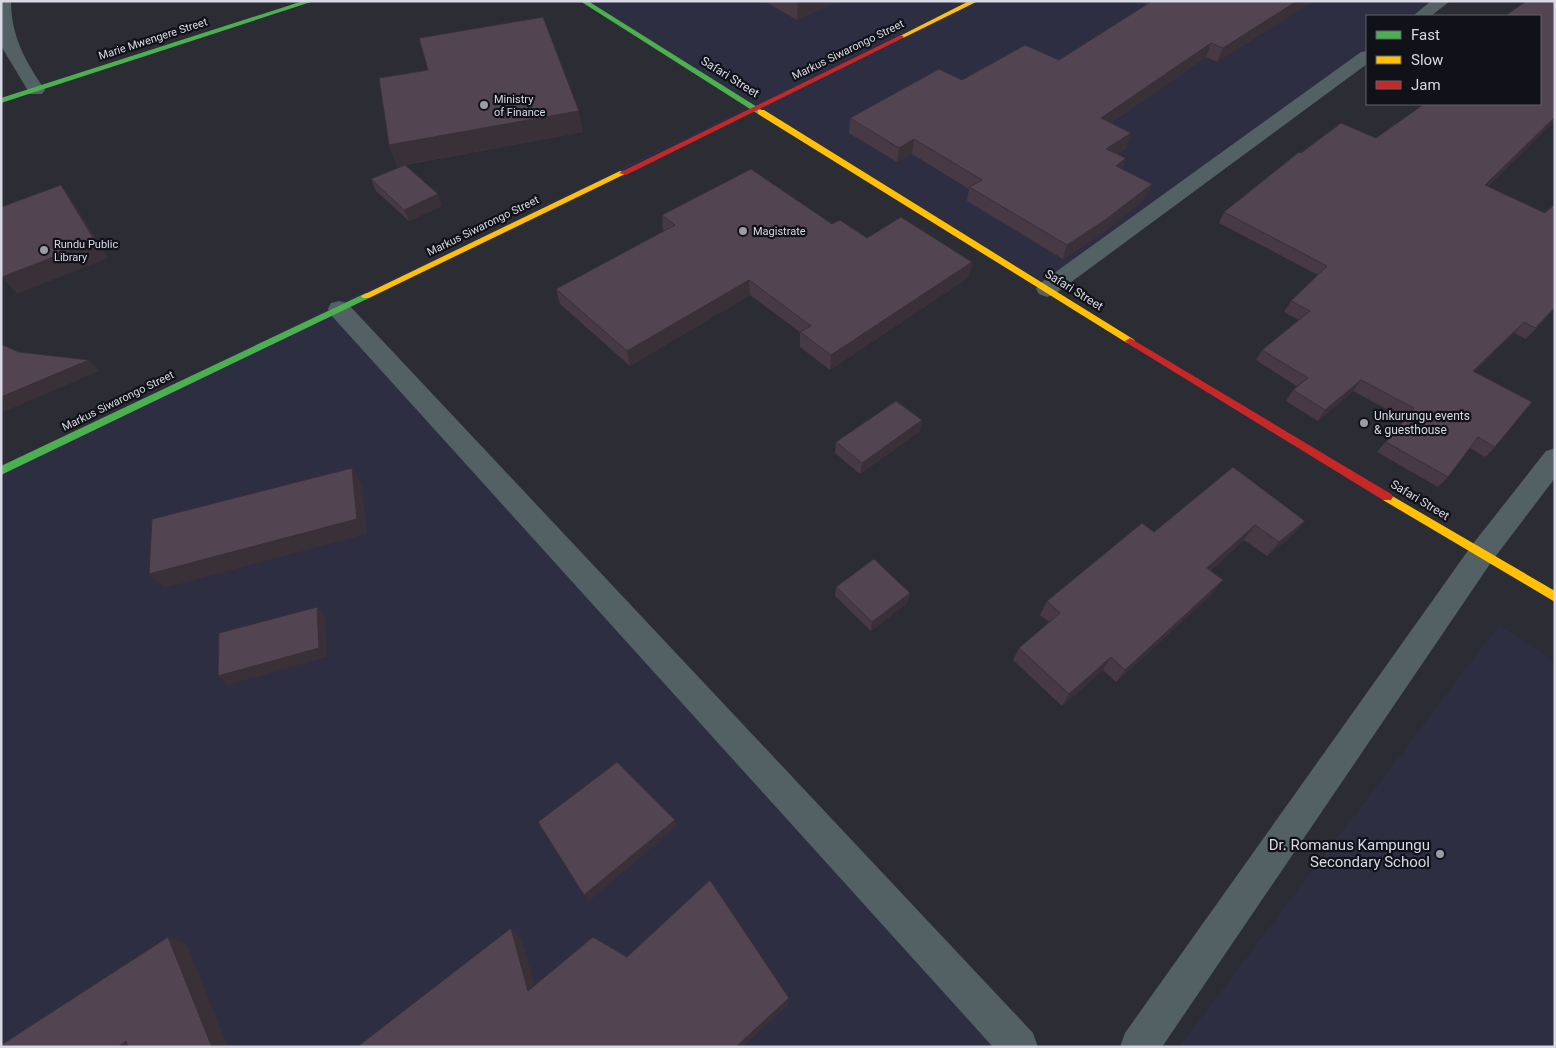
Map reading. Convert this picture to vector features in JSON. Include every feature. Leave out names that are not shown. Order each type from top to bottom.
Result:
[{"type":"street","points":[[3,1],[2,28],[10,51],[36,90]]},
{"type":"street","name":"Marie Mwengere Street","points":[[1,101],[311,1]]},
{"type":"street","name":"Safari Street","points":[[583,1],[1223,399],[1555,597]]},
{"type":"street","name":"Markus Siwarongo Street","points":[[1,471],[756,109],[975,1]]},
{"type":"street","points":[[1422,15],[1442,1]]},
{"type":"street","points":[[1047,289],[1366,57]]},
{"type":"street","points":[[339,308],[1019,1047]]},
{"type":"street","points":[[1139,1047],[1482,553],[1555,458]]},
{"type":"shaded area","points":[[583,1],[1442,1],[1422,15],[1366,15],[1366,57],[1047,289],[756,109],[339,309],[1017,1047],[1,1047],[1,466],[750,106]]},
{"type":"shaded area","name":"Dr. Romanus Kampungu Secondary School","points":[[1499,625],[1555,662],[1555,1047],[1179,1047]]},
{"type":"building","points":[[1152,1],[1297,1],[1223,48],[1211,43],[1101,118],[1131,133],[1106,149],[1126,158],[1116,166],[1152,184],[1105,220],[1067,245],[969,187],[982,180],[914,139],[899,148],[850,118],[939,69],[962,80],[1025,45],[1059,60]]},
{"type":"building","points":[[1526,1],[1555,1],[1555,117],[1485,185],[1545,213],[1555,204],[1555,307],[1535,328],[1524,322],[1473,371],[1532,402],[1495,447],[1478,437],[1448,477],[1386,442],[1414,408],[1361,380],[1325,410],[1293,390],[1308,378],[1262,350],[1310,311],[1291,301],[1327,266],[1224,212],[1299,152],[1301,153],[1341,123],[1376,138],[1423,105],[1541,105],[1541,15],[1506,15]]},
{"type":"building","points":[[543,17],[579,111],[389,145],[379,78],[428,70],[419,38]]},
{"type":"building","points":[[405,165],[438,194],[404,210],[371,179]]},
{"type":"building","points":[[751,169],[832,224],[840,220],[867,238],[901,217],[972,262],[831,355],[800,332],[811,326],[749,280],[627,351],[556,289],[675,225],[662,215]]},
{"type":"building","points":[[61,185],[95,241],[2,277],[1,207]]},
{"type":"building","points":[[1,345],[19,352],[89,360],[1,397]]},
{"type":"building","points":[[896,401],[922,420],[862,463],[836,442]]},
{"type":"building","points":[[1233,467],[1305,521],[1279,542],[1255,525],[1207,568],[1223,580],[1125,670],[1111,657],[1069,694],[1019,648],[1060,613],[1047,601],[1142,523],[1154,532]]},
{"type":"building","points":[[352,468],[357,519],[149,574],[152,519]]},
{"type":"building","points":[[874,559],[910,593],[872,622],[836,587]]},
{"type":"building","points":[[317,607],[319,648],[218,676],[219,633]]},
{"type":"building","points":[[617,762],[675,820],[584,895],[538,822]]},
{"type":"building","points":[[710,880],[789,998],[736,1047],[357,1047],[511,928],[528,991],[593,937],[627,957]]},
{"type":"building","points":[[168,937],[212,1047],[128,1047],[126,1041],[118,1047],[1,1047],[1,1045]]},
{"type":"traffic: fast","points":[[1,101],[311,1]]},
{"type":"traffic: fast","points":[[583,1],[761,112]]},
{"type":"traffic: fast","points":[[1,471],[366,296]]},
{"type":"traffic: slow","points":[[901,37],[975,1]]},
{"type":"traffic: slow","points":[[761,112],[1130,341]]},
{"type":"traffic: slow","points":[[366,296],[623,173]]},
{"type":"traffic: slow","points":[[1387,497],[1555,597]]},
{"type":"traffic: jam","points":[[623,173],[901,37]]},
{"type":"traffic: jam","points":[[1130,341],[1387,497]]},
{"type":"place","name":"Ministry of Finance","points":[[484,105]]},
{"type":"place","name":"Magistrate","points":[[743,231]]},
{"type":"place","name":"Rundu Public Library","points":[[44,250]]},
{"type":"place","name":"Unkurungu events & guesthouse","points":[[1364,423]]},
{"type":"place","name":"Dr. Romanus Kampungu Secondary School","points":[[1440,854]]}]
